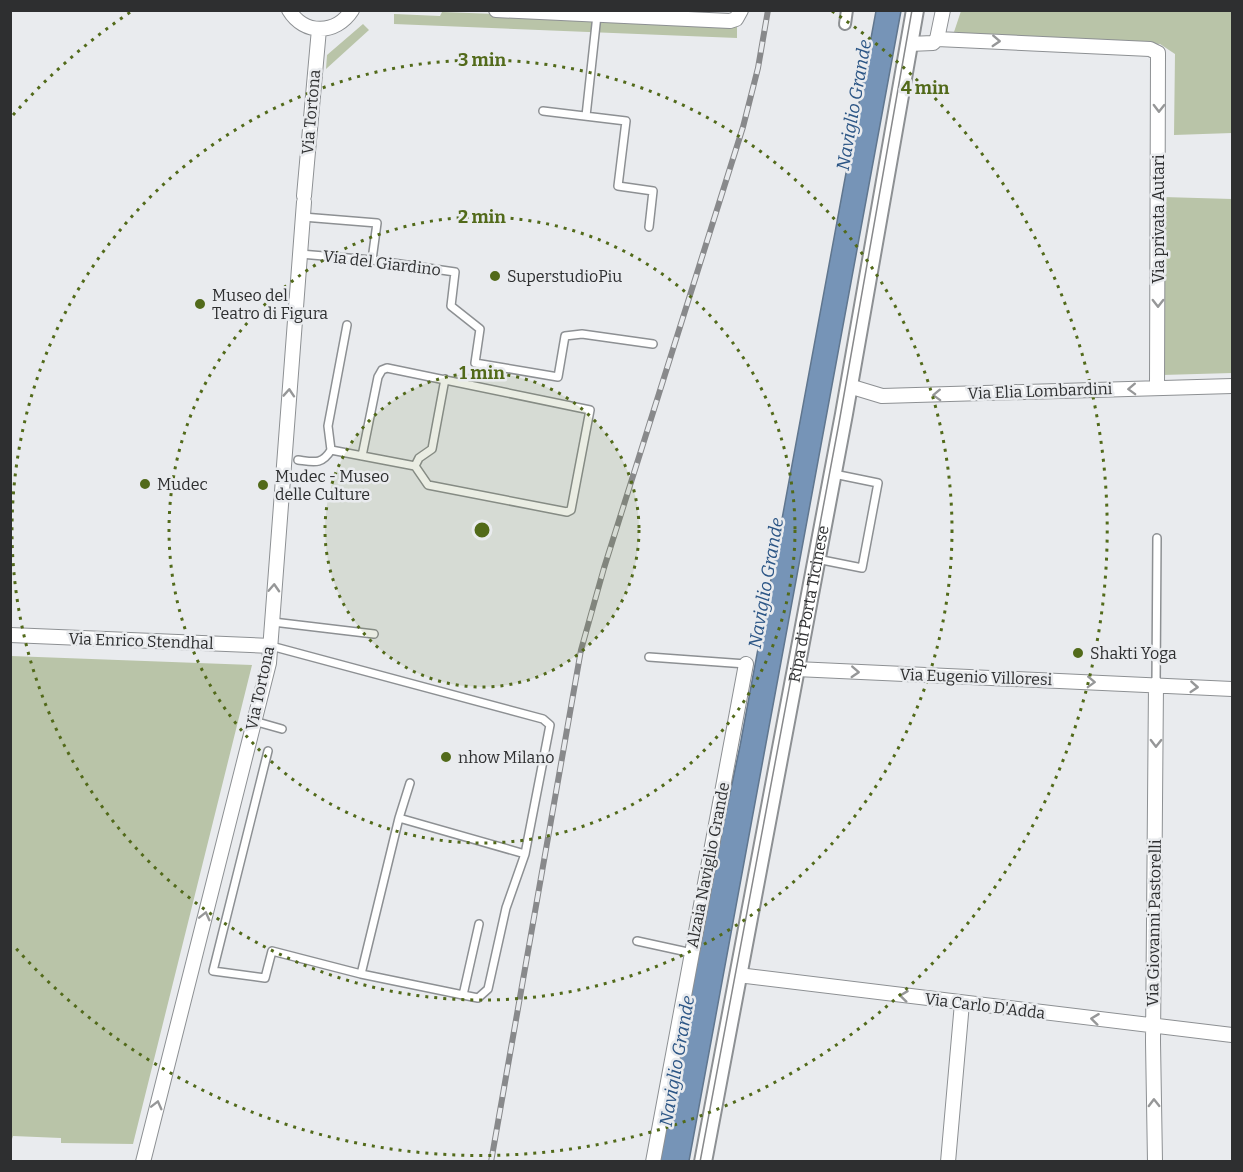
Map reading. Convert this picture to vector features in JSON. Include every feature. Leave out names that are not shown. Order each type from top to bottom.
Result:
[{"type":"street","points":[[289,10],[302,25],[319,29],[337,25],[352,10]]},
{"type":"street","points":[[495,10],[597,15],[631,14],[730,21],[736,19],[741,10]]},
{"type":"street","points":[[845,24],[847,10]]},
{"type":"street","name":"Ripa di Porta Ticinese","points":[[703,1161],[833,474],[915,10]]},
{"type":"street","points":[[909,44],[928,45],[937,39],[944,10]]},
{"type":"street","name":"Via Tortona","points":[[143,1161],[271,646],[319,29]]},
{"type":"street","name":"Via privata Autari","points":[[937,39],[1156,50],[1160,57],[1157,388]]},
{"type":"street","name":"Via Elia Lombardini","points":[[849,386],[882,396],[1233,386]]},
{"type":"street","name":"Via Enrico Stendhal","points":[[10,635],[271,646]]},
{"type":"street","name":"Alzaia Naviglio Grande","points":[[653,1161],[746,664]]},
{"type":"street","name":"Via Eugenio Villoresi","points":[[796,669],[1233,689]]},
{"type":"street","name":"Via Giovanni Pastorelli","points":[[1155,1161],[1153,1026],[1156,684]]},
{"type":"street","name":"Via Carlo D'Adda","points":[[738,975],[1233,1035]]},
{"type":"street","points":[[948,1161],[962,1003]]},
{"type":"lane","points":[[586,116],[597,15]]},
{"type":"lane","points":[[543,111],[626,121],[618,186],[653,190],[649,227]]},
{"type":"lane","points":[[303,217],[376,223],[372,260]]},
{"type":"lane","name":"Via del Giardino","points":[[300,254],[372,260],[455,272],[451,306],[480,329],[475,363],[558,377],[565,336],[582,334],[652,344]]},
{"type":"lane","points":[[298,460],[318,463],[323,461],[331,450],[328,426],[347,326]]},
{"type":"lane","points":[[331,450],[362,456],[416,466],[428,485],[567,512],[571,510],[590,410],[444,379],[382,369],[362,456]]},
{"type":"lane","points":[[416,466],[419,458],[432,449],[444,379]]},
{"type":"lane","points":[[817,559],[862,568],[878,483],[833,474]]},
{"type":"lane","points":[[1156,684],[1157,538]]},
{"type":"lane","points":[[273,622],[374,634]]},
{"type":"lane","points":[[268,751],[213,971],[265,978],[272,951],[361,974],[478,998],[488,989],[506,908],[525,854],[550,725],[543,718],[271,646]]},
{"type":"lane","name":"Alzaia Naviglio Grande","points":[[649,657],[746,664]]},
{"type":"lane","points":[[254,721],[282,729]]},
{"type":"lane","points":[[361,974],[399,818],[410,783]]},
{"type":"lane","points":[[399,818],[525,854]]},
{"type":"lane","points":[[463,995],[479,924]]},
{"type":"lane","points":[[637,941],[692,953]]},
{"type":"green space","points":[[961,11],[1232,11],[1232,133],[1174,135],[1175,54],[1160,44],[953,35]]},
{"type":"green space","points":[[442,12],[550,16],[552,20],[737,27],[737,38],[394,24],[394,14],[440,16]]},
{"type":"green space","points":[[363,24],[369,30],[326,69],[327,55]]},
{"type":"green space","points":[[1163,197],[1232,199],[1232,373],[1162,375]]},
{"type":"green space","points":[[11,656],[252,665],[133,1144],[61,1143],[61,1138],[13,1136],[11,1142]]},
{"type":"water","points":[[876,11],[901,11],[689,1161],[659,1162],[686,1027],[701,930],[740,746]]},
{"type":"tram line","points":[[700,1162],[839,423],[912,10]]},
{"type":"railway","points":[[491,1162],[581,650],[604,568],[743,127],[758,68],[768,10]]},
{"type":"place","name":"SuperstudioPiu","points":[[495,276]]},
{"type":"place","name":"Museo del Teatro di Figura","points":[[200,304]]},
{"type":"place","name":"Mudec","points":[[145,484]]},
{"type":"place","name":"Mudec - Museo delle Culture","points":[[263,485]]},
{"type":"place","name":"Shakti Yoga","points":[[1078,653]]},
{"type":"place","name":"nhow Milano","points":[[446,757]]},
{"type":"water label","name":"Naviglio Grande","points":[[854,105]]},
{"type":"water label","name":"Naviglio Grande","points":[[766,583]]},
{"type":"water label","name":"Naviglio Grande","points":[[677,1061]]}]
